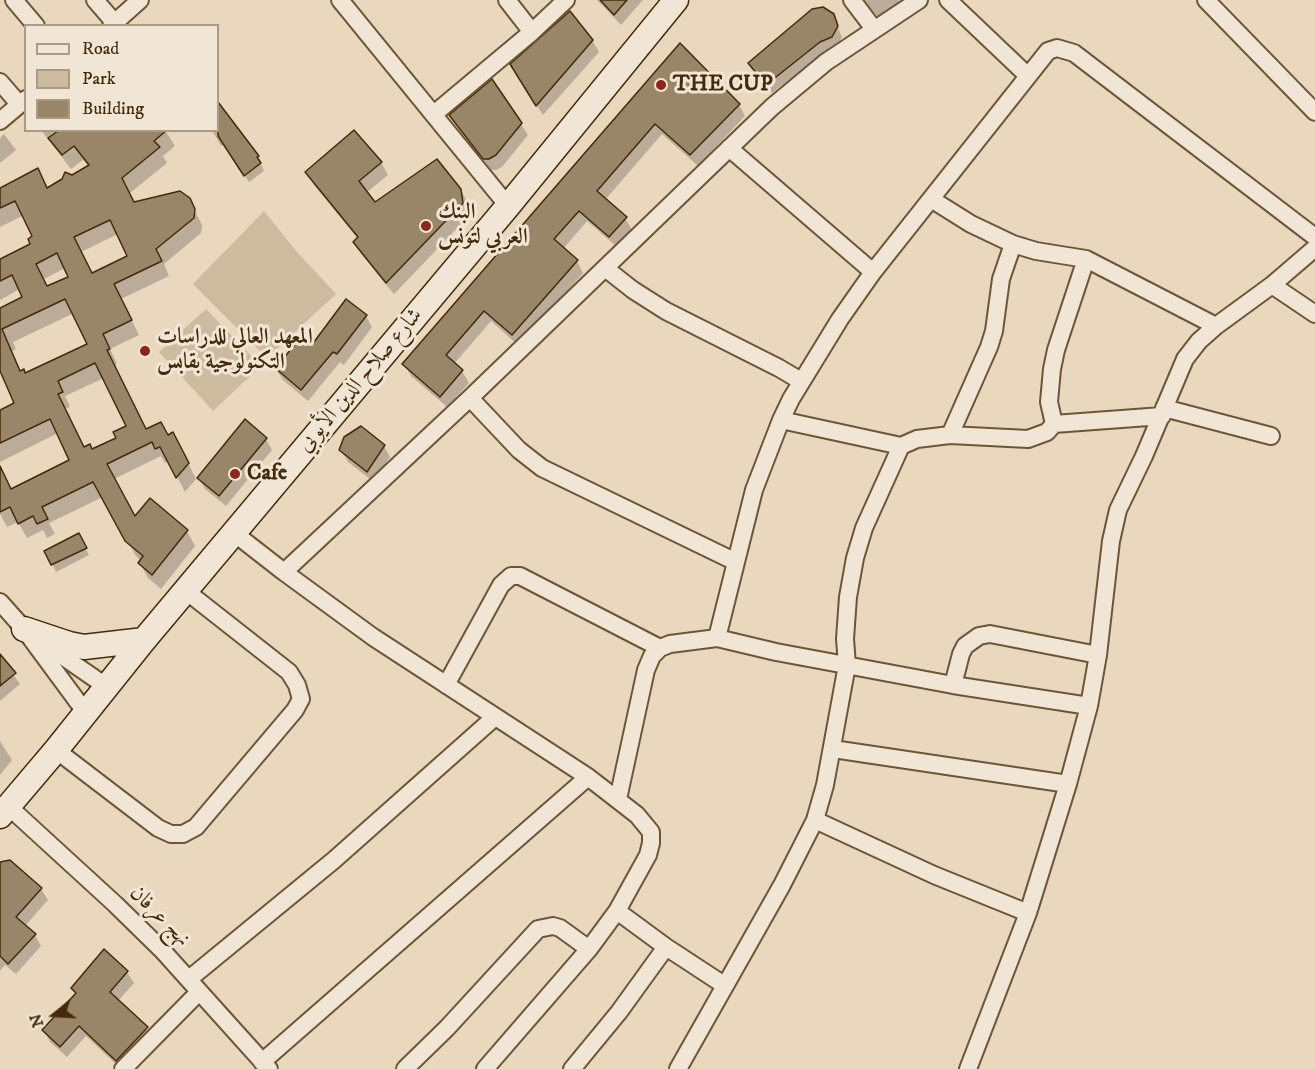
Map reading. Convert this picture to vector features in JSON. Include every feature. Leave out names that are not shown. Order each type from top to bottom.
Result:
[{"type":"main road","name":"شارع صلاح الدين الأيوبي","points":[[4,811],[144,640],[508,206],[676,0]]},
{"type":"main road","points":[[24,629],[69,644],[84,646],[144,640]]},
{"type":"street","points":[[14,0],[34,24]]},
{"type":"street","points":[[95,0],[113,24],[140,0]]},
{"type":"street","points":[[340,0],[508,206]]},
{"type":"street","points":[[507,0],[532,32]]},
{"type":"street","points":[[434,114],[532,32],[566,0]]},
{"type":"street","points":[[852,0],[874,29]]},
{"type":"street","points":[[284,573],[470,398],[772,107],[826,62],[919,0]]},
{"type":"street","points":[[948,0],[1028,76]]},
{"type":"street","points":[[1206,0],[1315,112]]},
{"type":"street","points":[[717,638],[754,490],[781,420],[801,381],[873,272],[1048,51],[1057,48],[1074,53],[1315,237]]},
{"type":"street","points":[[0,82],[22,102],[0,121]]},
{"type":"street","points":[[729,148],[873,272]]},
{"type":"street","points":[[931,199],[971,224],[1013,244],[1036,251],[1086,259],[1216,326]]},
{"type":"street","points":[[950,435],[994,332],[1001,279],[1013,244]]},
{"type":"street","points":[[968,1069],[1028,913],[1068,784],[1089,706],[1098,655],[1111,541],[1118,510],[1185,359],[1199,341],[1216,326],[1272,285],[1315,248]]},
{"type":"street","points":[[1054,424],[1049,402],[1052,369],[1086,259]]},
{"type":"street","points":[[605,268],[633,290],[666,311],[801,381]]},
{"type":"street","points":[[1272,285],[1315,314]]},
{"type":"street","points":[[470,398],[512,443],[542,468],[736,562]]},
{"type":"street","points":[[781,420],[901,446],[917,439],[950,435],[1028,439],[1047,432],[1054,424],[1163,412],[1271,436]]},
{"type":"street","points":[[678,1069],[782,885],[815,820],[825,785],[847,665],[845,639],[848,597],[855,558],[864,528],[901,446]]},
{"type":"street","points":[[234,533],[284,573],[373,637],[588,777],[618,799],[651,832],[648,855],[617,911],[589,949],[485,1069]]},
{"type":"street","points":[[446,685],[501,585],[511,576],[520,576],[660,648]]},
{"type":"street","points":[[56,750],[158,828],[171,834],[183,834],[196,827],[295,710],[301,699],[290,672],[186,591]]},
{"type":"street","points":[[0,602],[24,629],[86,713]]},
{"type":"street","points":[[24,629],[107,687]]},
{"type":"street","points":[[953,685],[965,646],[979,636],[990,634],[1098,655]]},
{"type":"street","points":[[618,799],[646,670],[652,656],[660,648],[670,644],[717,638],[776,652],[953,685],[1089,706]]},
{"type":"street","points":[[123,1069],[194,985],[495,717]]},
{"type":"street","points":[[832,749],[1068,784]]},
{"type":"street","points":[[266,1065],[588,777]]},
{"type":"street","name":"نهج عرفان","points":[[4,811],[115,904],[194,985],[266,1065]]},
{"type":"street","points":[[815,820],[934,875],[1028,913]]},
{"type":"street","points":[[617,911],[724,985]]},
{"type":"street","points":[[405,1069],[447,1028],[538,929],[553,926],[560,928],[589,949]]},
{"type":"street","points":[[572,1069],[619,1012],[666,947]]},
{"type":"green space","points":[[264,211],[297,252],[336,294],[267,358],[193,284]]},
{"type":"green space","points":[[206,309],[261,366],[213,411],[159,352]]},
{"type":"building","points":[[600,0],[627,0],[614,15]]},
{"type":"building","points":[[823,7],[834,14],[838,26],[832,37],[820,42],[766,85],[748,63],[812,9]]},
{"type":"building","points":[[570,11],[593,40],[536,106],[510,64]]},
{"type":"building","points":[[680,43],[740,104],[690,155],[655,124],[597,191],[627,217],[609,237],[579,211],[554,239],[578,260],[512,335],[484,311],[446,355],[463,370],[440,397],[402,364]]},
{"type":"building","points":[[492,79],[522,123],[496,155],[483,159],[449,115]]},
{"type":"building","points":[[219,103],[259,156],[257,157],[261,163],[244,176],[218,136]]},
{"type":"building","points":[[354,130],[382,162],[359,181],[375,202],[437,159],[461,189],[463,203],[386,283],[353,242],[358,237],[305,172]]},
{"type":"building","points":[[57,132],[165,132],[154,141],[160,147],[122,178],[134,202],[180,191],[190,198],[195,209],[194,218],[156,249],[162,261],[114,284],[132,320],[103,334],[110,349],[107,350],[146,429],[161,422],[168,435],[173,432],[189,463],[176,478],[160,447],[155,449],[152,442],[107,464],[135,516],[150,498],[188,530],[152,575],[138,563],[143,556],[125,541],[93,482],[42,507],[48,519],[37,524],[33,516],[18,524],[10,507],[0,512],[0,466],[11,489],[69,460],[50,419],[0,443],[0,410],[14,403],[0,371],[0,308],[22,297],[12,275],[0,281],[0,259],[30,244],[28,239],[32,236],[15,201],[0,208],[0,188],[38,168],[47,188],[62,179],[65,172],[72,175],[89,165],[74,146],[62,155],[48,138]],"holes":[[[110,220],[127,256],[92,273],[74,237]],[[57,253],[68,277],[47,286],[36,264]],[[65,299],[87,344],[25,373],[24,369],[20,371],[2,329]],[[95,363],[126,426],[113,432],[116,438],[92,449],[90,444],[84,447],[58,394],[63,392],[58,381]]]},
{"type":"building","points":[[346,299],[367,315],[337,354],[333,352],[301,390],[275,368],[304,334],[314,342]]},
{"type":"building","points":[[245,419],[267,438],[219,496],[197,478]]},
{"type":"building","points":[[361,426],[385,445],[367,472],[339,450],[344,437]]},
{"type":"building","points":[[79,533],[87,548],[51,565],[44,551]]},
{"type":"building","points":[[0,654],[16,673],[0,686]]},
{"type":"building","points":[[10,860],[42,888],[16,917],[36,934],[8,964],[0,956],[0,862]]},
{"type":"building","points":[[104,949],[128,971],[110,992],[148,1027],[116,1061],[79,1026],[60,1047],[42,1030],[76,993],[71,988]]},
{"type":"place","name":"THE CUP","points":[[661,85]]},
{"type":"place","name":"البنك العربي لتونس","points":[[426,226]]},
{"type":"place","name":"المعهد العالي للدراسات التكنولوجية بقابس","points":[[145,351]]},
{"type":"place","name":"Cafe","points":[[235,474]]}]
